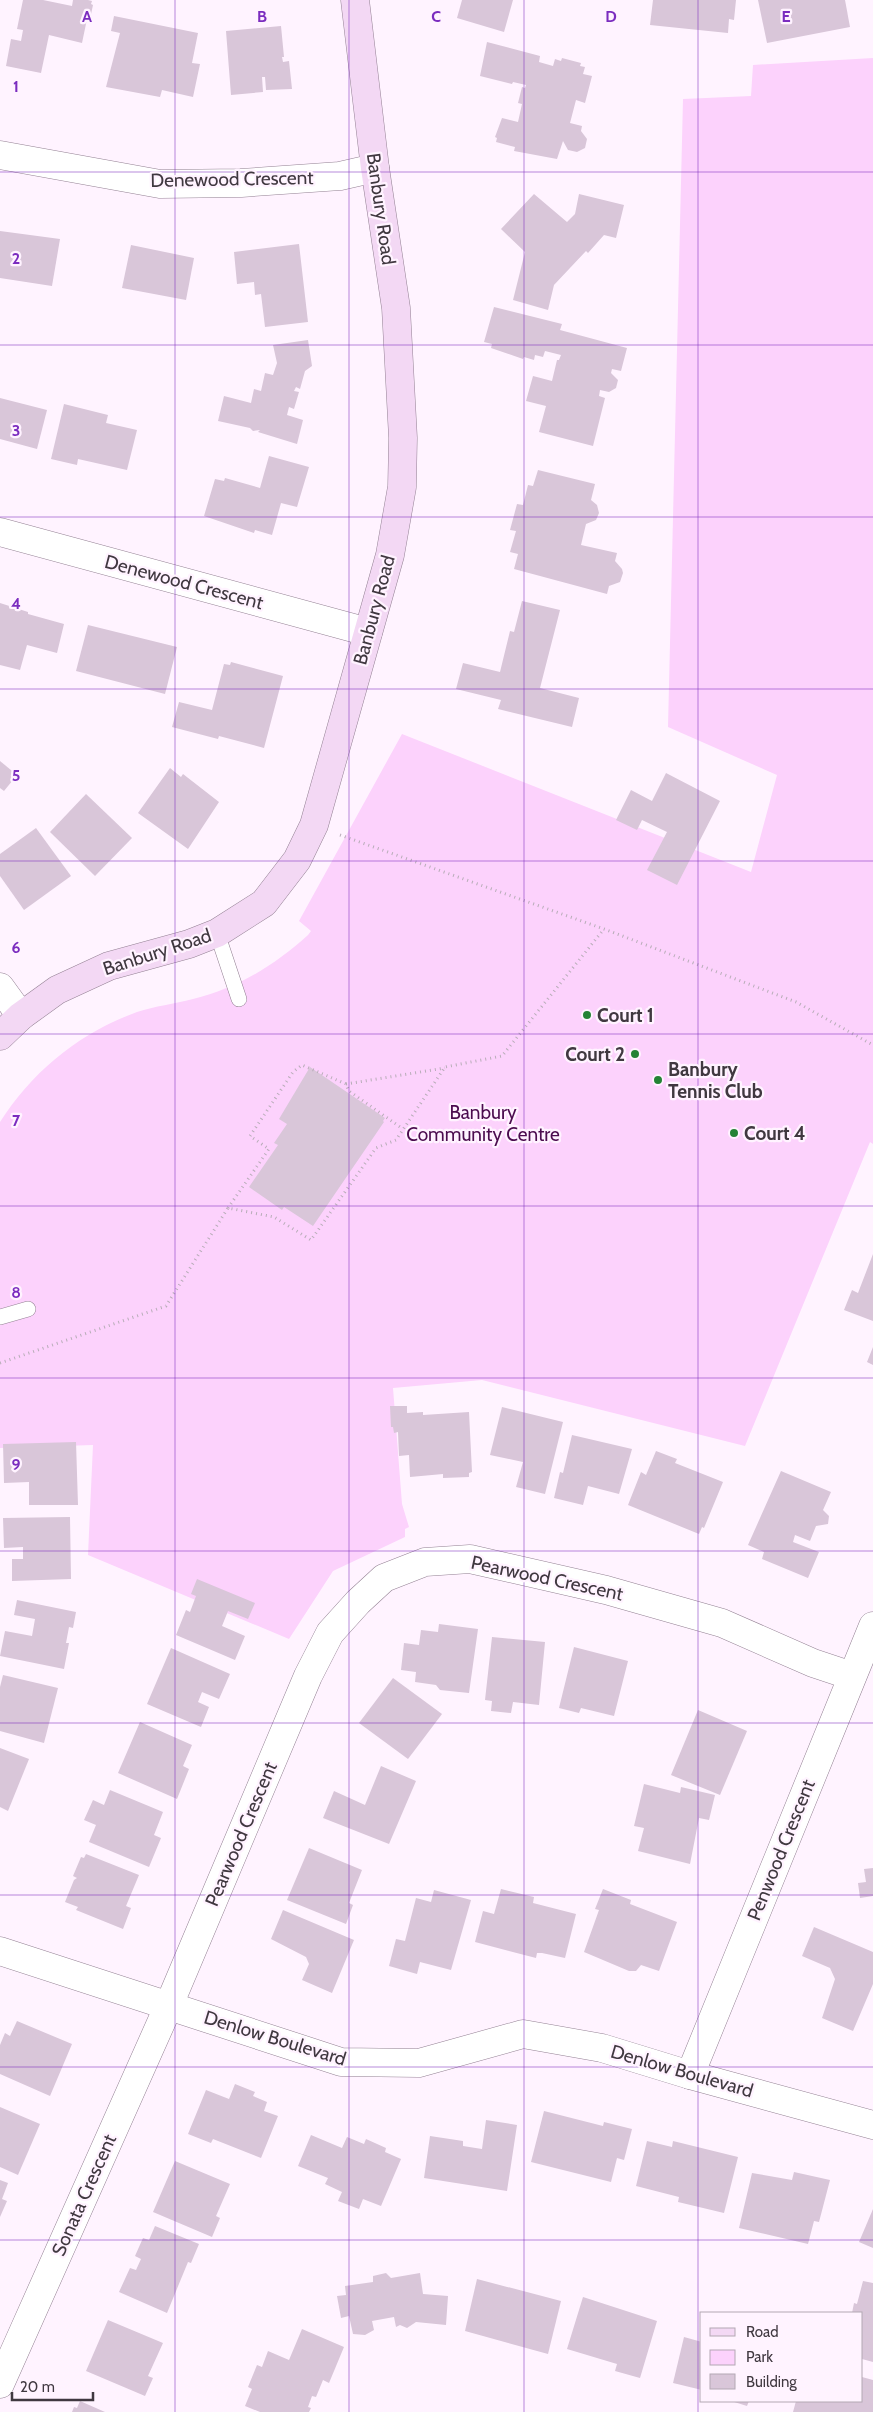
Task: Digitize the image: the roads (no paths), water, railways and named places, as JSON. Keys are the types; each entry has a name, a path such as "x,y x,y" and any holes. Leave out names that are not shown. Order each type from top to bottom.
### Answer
{"street":[{"name":"Banbury Road","path":"0,1036 21,1016 57,990 109,966 189,944 217,933 264,903 297,860 314,825 393,536 402,487 403,448 396,308 375,168 355,0"},
{"name":"Denewood Crescent","path":"0,154 160,184 241,183 340,176 375,168"},
{"name":"Denewood Crescent","path":"0,532 368,632"},
{"path":"0,987 21,1016"},
{"name":"Pearwood Crescent","path":"168,2005 308,1676 330,1633 358,1602 384,1578 426,1562 470,1559 606,1590 722,1623 813,1663 852,1676"},
{"name":"Penwood Crescent","path":"690,2075 873,1626"},
{"name":"Denlow Boulevard","path":"0,1951 340,2062 419,2063 523,2034 602,2048 690,2075 873,2125"},
{"name":"Sonata Crescent","path":"0,2384 168,2005"}],"lane":[{"path":"217,933 239,999"},
{"path":"0,1318 28,1309"}],"place":[{"name":"Court 1","path":"587,1015"},
{"name":"Court 2","path":"635,1054"},
{"name":"Banbury Tennis Club","path":"658,1080"},
{"name":"Court 4","path":"734,1133"}],"park label":[{"name":"Banbury Community Centre","path":"483,1123"}]}
